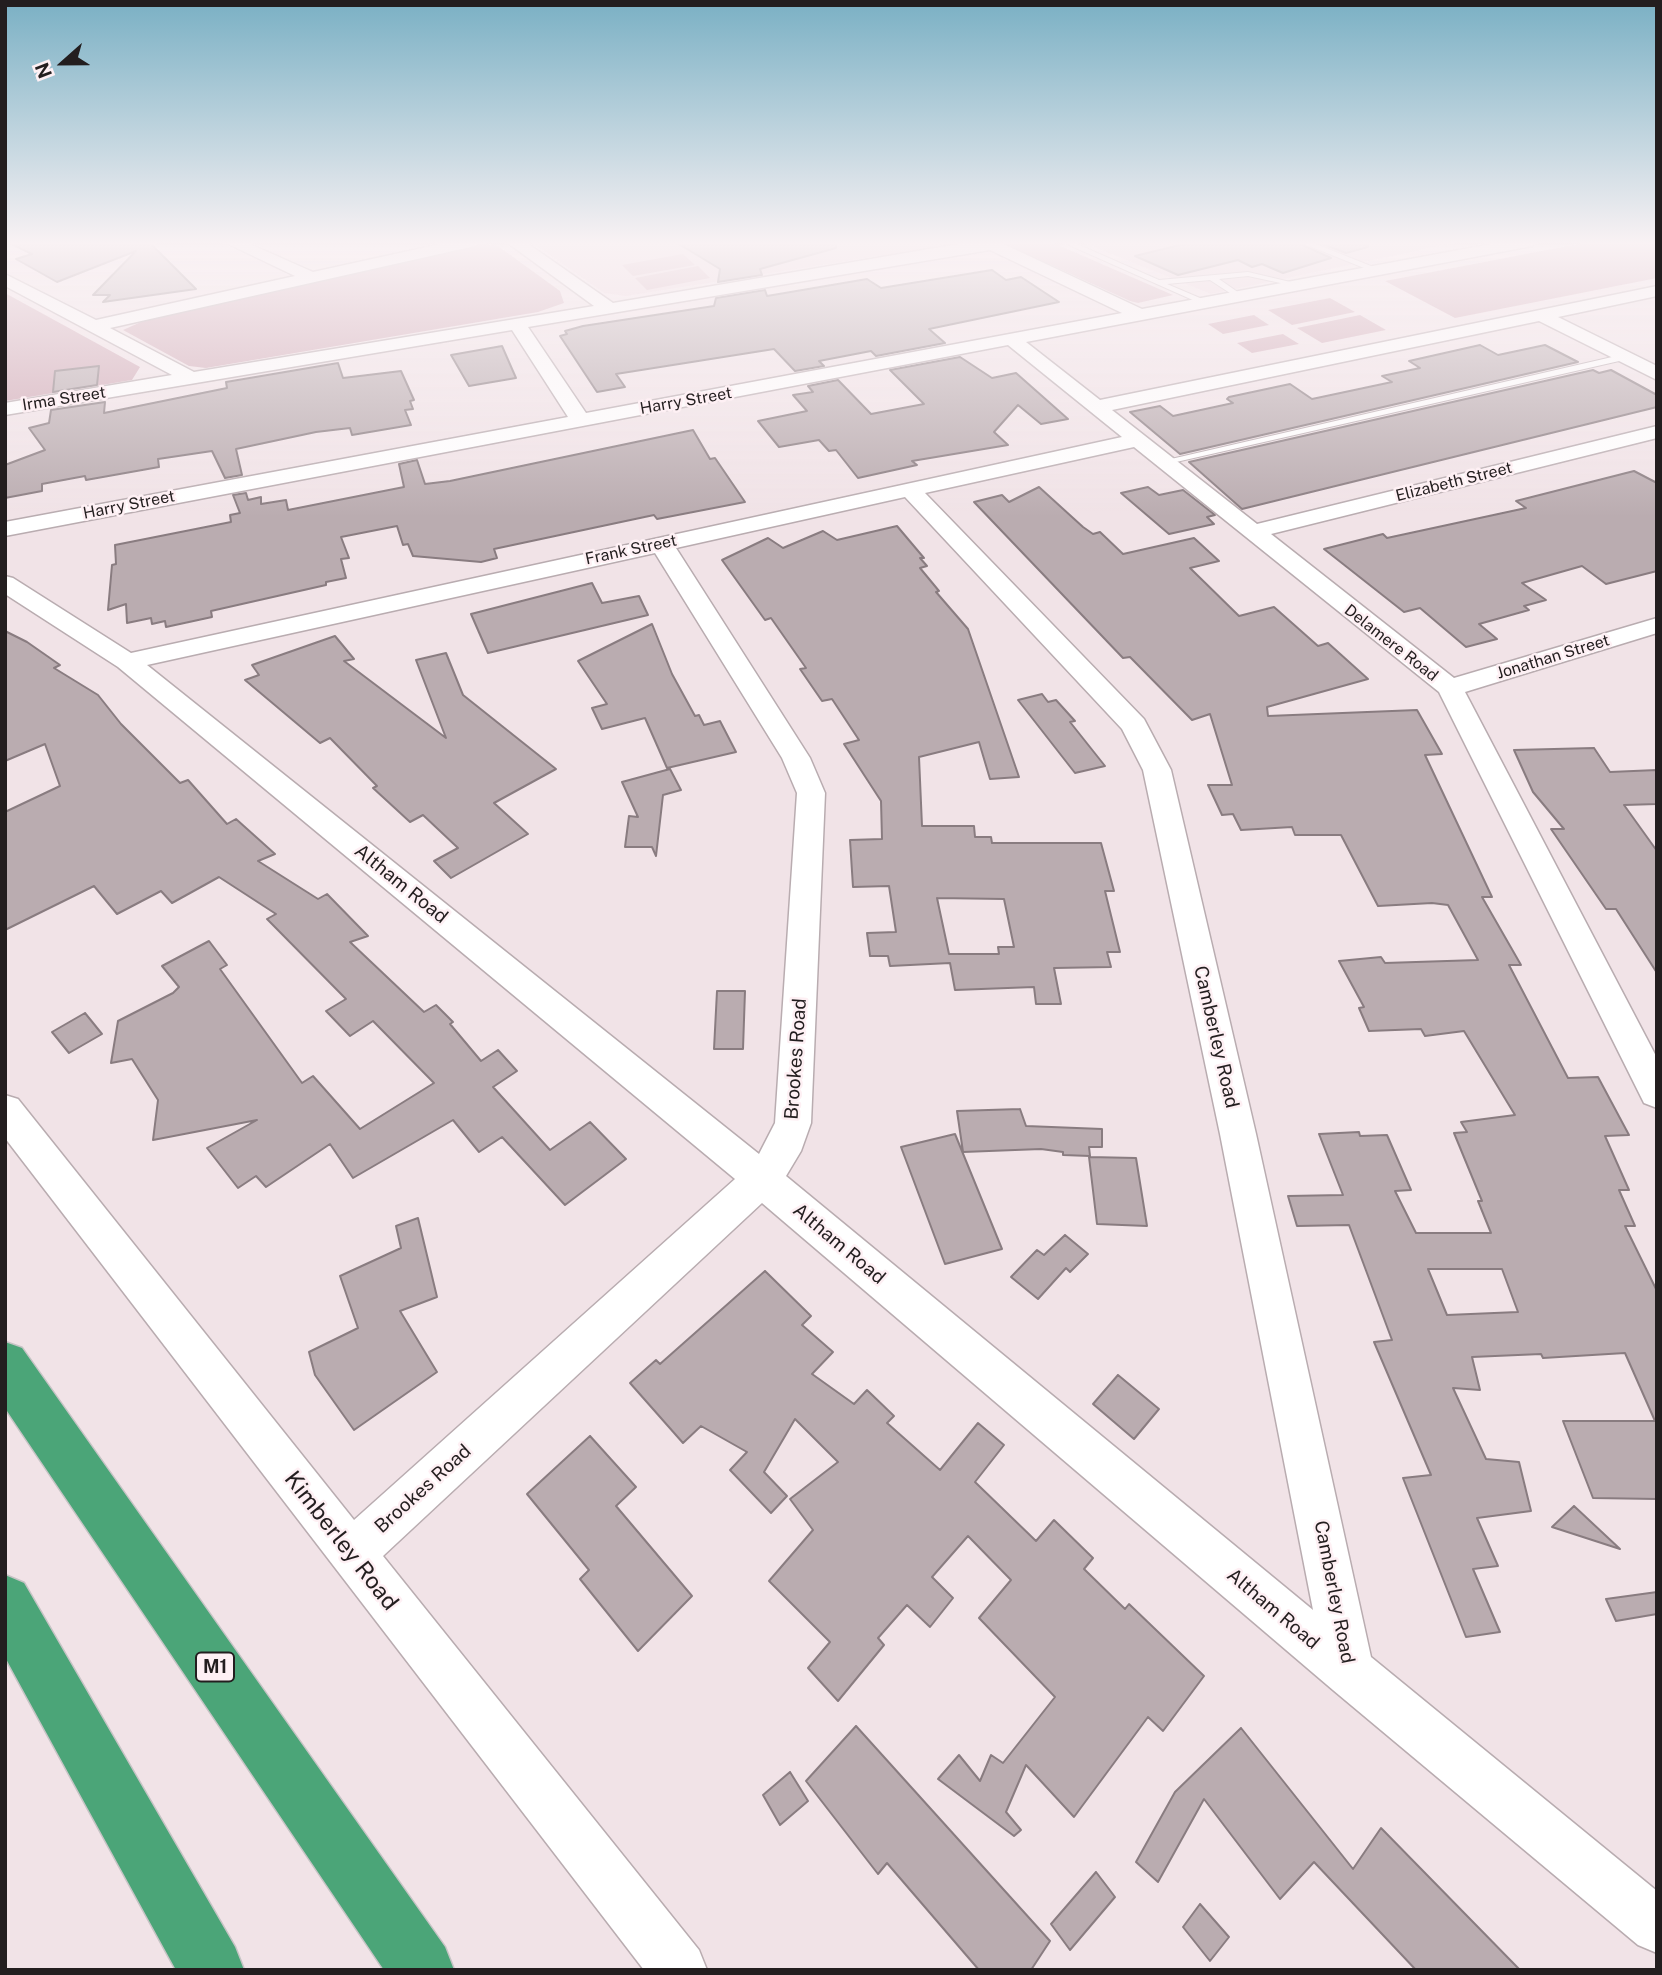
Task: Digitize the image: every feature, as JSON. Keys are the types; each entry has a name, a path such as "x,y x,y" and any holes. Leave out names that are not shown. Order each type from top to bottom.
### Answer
{"highway":[{"name":"M1","path":"5,1366 422,1970"},
{"path":"5,1602 212,1970"}],"street":[{"path":"107,333 191,378"},
{"name":"Irma Street","path":"5,409 462,333"},
{"path":"523,333 580,420"},
{"name":"Harry Street","path":"5,529 1043,333"},
{"path":"1096,407 1459,333"},
{"path":"1577,333 1657,374"},
{"name":"Delamere Road","path":"1012,339 1450,688 1657,1093"},
{"name":"Elizabeth Street","path":"1251,532 1657,432"},
{"name":"Frank Street","path":"127,662 1136,440"},
{"name":"Camberley Road","path":"910,490 1120,710 1147,745 1157,770 1238,1133 1350,1673"},
{"name":"Brookes Road","path":"351,1553 762,1179 782,1151 793,1123 811,793 796,758 661,543"},
{"name":"Altham Road","path":"5,583 127,662 762,1179 1350,1673 1657,1926"},
{"name":"Jonathan Street","path":"1450,688 1657,625"},
{"name":"Kimberley Road","path":"5,1110 680,1970"}],"lane":[{"path":"1163,462 1625,358"}],"shaded area":[{"path":"5,333 78,333 140,367 132,380 5,401"},
{"path":"129,333 413,333 206,368 189,366"},
{"path":"1306,333 1370,333 1322,343"},
{"path":"1283,334 1299,344 1252,353 1237,343"}],"building":[{"path":"934,333 945,343 876,356 871,351 819,361 824,366 795,371 774,349 616,374 625,387 597,392 560,336"},
{"path":"1480,345 1498,355 1545,345 1578,362 1180,454 1130,412 1160,406 1173,416 1233,403 1227,399 1229,397 1290,384 1312,399 1392,382 1382,376 1420,368 1409,361"},
{"path":"502,346 516,378 469,386 451,355"},
{"path":"960,357 992,378 1016,373 1068,419 1041,424 1018,405 994,432 1008,445 912,461 917,465 858,478 836,450 829,451 819,440 779,447 758,421 807,411 793,395 813,392 808,386 838,380 871,414 924,404 890,370"},
{"path":"338,363 343,378 401,371 414,400 410,401 413,409 405,410 411,425 352,435 350,428 316,432 236,449 242,475 225,478 212,451 158,459 159,467 86,480 85,476 42,484 42,491 5,498 5,465 45,450 29,428 49,423 51,410 105,402 104,413 227,388 226,382"},
{"path":"99,366 97,385 53,392 55,371"},
{"path":"1593,370 1599,373 1611,370 1657,395 1657,407 1242,509 1189,462"},
{"path":"693,430 710,459 715,458 745,502 657,519 654,515 494,549 497,558 481,562 413,556 408,544 403,545 397,526 341,537 349,558 341,559 346,578 326,582 326,585 211,611 212,617 166,627 165,621 152,624 151,618 127,623 126,604 108,610 112,565 116,564 115,545 231,522 230,515 240,513 233,495 246,493 248,500 261,497 261,504 286,500 288,510 404,487 399,464 417,460 425,484"},
{"path":"1634,471 1657,483 1657,571 1606,584 1582,566 1522,583 1546,600 1524,606 1529,610 1479,624 1497,639 1466,647 1420,608 1404,612 1324,549 1383,534 1387,538 1526,508 1516,501"},
{"path":"1039,487 1083,527 1093,534 1100,532 1123,554 1194,538 1219,561 1190,568 1239,616 1274,607 1318,646 1328,643 1368,679 1267,707 1268,716 1417,710 1442,754 1425,755 1492,897 1482,897 1521,965 1509,965 1568,1078 1598,1077 1629,1135 1605,1136 1629,1190 1619,1190 1635,1226 1625,1226 1657,1291 1657,1499 1593,1498 1563,1421 1655,1421 1625,1353 1543,1358 1541,1354 1472,1357 1480,1390 1453,1388 1486,1459 1519,1462 1531,1511 1477,1518 1498,1566 1473,1569 1500,1632 1466,1637 1403,1478 1431,1475 1374,1342 1392,1340 1349,1225 1297,1226 1288,1196 1343,1195 1319,1134 1359,1132 1360,1136 1387,1135 1411,1190 1395,1191 1416,1233 1491,1233 1478,1201 1482,1201 1454,1133 1467,1132 1461,1122 1515,1115 1464,1031 1425,1036 1421,1029 1369,1031 1359,1008 1364,1007 1339,961 1381,957 1385,963 1478,960 1448,905 1432,903 1378,906 1341,835 1295,835 1292,827 1241,830 1233,814 1222,815 1208,785 1232,785 1210,714 1192,720 1130,657 1123,658 974,502 1002,495 1009,502","holes":["1428,1269 1502,1269 1518,1312 1447,1315"]},
{"path":"1148,487 1159,495 1183,490 1215,515 1207,517 1214,524 1169,534 1121,493"},
{"path":"897,526 924,558 920,558 927,566 920,568 939,591 936,592 968,629 1019,777 990,779 979,742 919,757 922,826 974,826 975,837 991,837 992,843 1101,843 1114,891 1105,891 1120,952 1107,952 1111,967 1054,968 1061,1004 1036,1004 1034,987 955,990 950,963 890,966 888,956 870,956 867,933 896,932 889,886 853,887 850,840 882,839 881,801 844,744 859,740 832,699 822,701 800,669 806,668 771,618 765,620 722,560 768,538 783,548 823,531 837,540","holes":["937,898 1004,899 1014,947 998,947 999,954 949,954"]},
{"path":"592,583 602,603 639,596 648,615 488,653 471,614"},
{"path":"652,624 672,674 695,716 699,715 704,725 720,721 736,752 667,768 645,718 602,729 592,708 607,704 578,661"},
{"path":"5,631 27,642 60,665 54,668 98,695 121,724 180,783 188,780 227,824 236,819 275,854 258,861 318,899 327,894 368,936 350,942 424,1012 436,1005 453,1022 450,1024 481,1061 498,1050 517,1071 493,1087 550,1150 590,1122 626,1159 565,1205 502,1137 479,1152 453,1120 353,1178 330,1144 266,1187 256,1176 238,1188 207,1148 257,1120 153,1140 158,1100 132,1059 111,1063 118,1021 173,993 179,987 162,966 209,941 227,965 220,969 302,1083 313,1076 360,1129 434,1083 373,1021 350,1036 326,1011 346,999 267,919 276,914 219,877 172,903 161,891 117,914 94,886 5,930 5,812 60,786 45,744 5,761"},
{"path":"335,636 354,659 344,661 446,738 416,660 446,653 463,695 556,769 494,803 528,834 451,878 434,861 458,848 423,815 410,822 373,788 377,786 330,738 320,743 245,680 259,675 252,665"},
{"path":"1042,694 1048,702 1056,700 1075,721 1070,722 1105,766 1075,773 1018,700"},
{"path":"1594,748 1610,772 1657,770 1657,804 1624,805 1657,851 1657,973 1616,909 1606,909 1551,829 1564,829 1533,792 1514,750"},
{"path":"670,769 681,790 663,795 656,856 652,847 625,847 629,816 638,817 622,782"},
{"path":"717,991 745,991 743,1049 714,1049"},
{"path":"85,1013 102,1034 69,1053 52,1032"},
{"path":"1020,1109 1026,1126 1102,1129 1102,1147 1089,1147 1090,1156 1063,1155 1063,1152 1041,1149 963,1152 957,1111"},
{"path":"955,1134 1002,1249 945,1264 901,1147"},
{"path":"1089,1157 1136,1158 1147,1226 1097,1224"},
{"path":"418,1218 437,1297 400,1311 437,1372 354,1430 315,1375 309,1352 358,1328 340,1276 401,1248 396,1226"},
{"path":"1065,1235 1088,1254 1070,1272 1066,1268 1038,1299 1011,1277 1037,1250 1044,1255"},
{"path":"765,1271 811,1316 802,1325 833,1352 812,1374 854,1404 867,1390 894,1416 887,1423 940,1470 978,1423 1004,1445 975,1482 1036,1541 1054,1520 1093,1558 1084,1569 1125,1609 1129,1604 1204,1676 1163,1731 1148,1717 1074,1817 1026,1765 1006,1812 1021,1830 1014,1836 938,1779 959,1755 980,1781 991,1755 1003,1763 1055,1697 979,1618 1011,1580 968,1536 932,1577 953,1598 930,1627 907,1605 878,1638 884,1645 838,1701 808,1668 830,1642 769,1581 813,1530 790,1499 838,1462 795,1419 764,1472 787,1496 771,1513 730,1470 747,1452 701,1426 683,1443 630,1383 656,1360 660,1364"},
{"path":"1118,1375 1159,1409 1134,1439 1093,1404"},
{"path":"590,1436 636,1487 616,1506 692,1596 638,1651 580,1579 589,1570 527,1494"},
{"path":"1574,1506 1620,1549 1552,1527"},
{"path":"1657,1592 1657,1614 1616,1621 1606,1599"},
{"path":"856,1726 1050,1941 1031,1970 979,1970 887,1863 878,1874 806,1781"},
{"path":"1241,1728 1353,1869 1381,1828 1520,1970 1416,1970 1314,1862 1280,1899 1204,1799 1158,1882 1136,1862 1175,1792"},
{"path":"790,1772 808,1801 780,1825 763,1795"},
{"path":"1096,1872 1115,1897 1070,1950 1051,1924"},
{"path":"1200,1904 1229,1937 1210,1961 1183,1927"}]}
